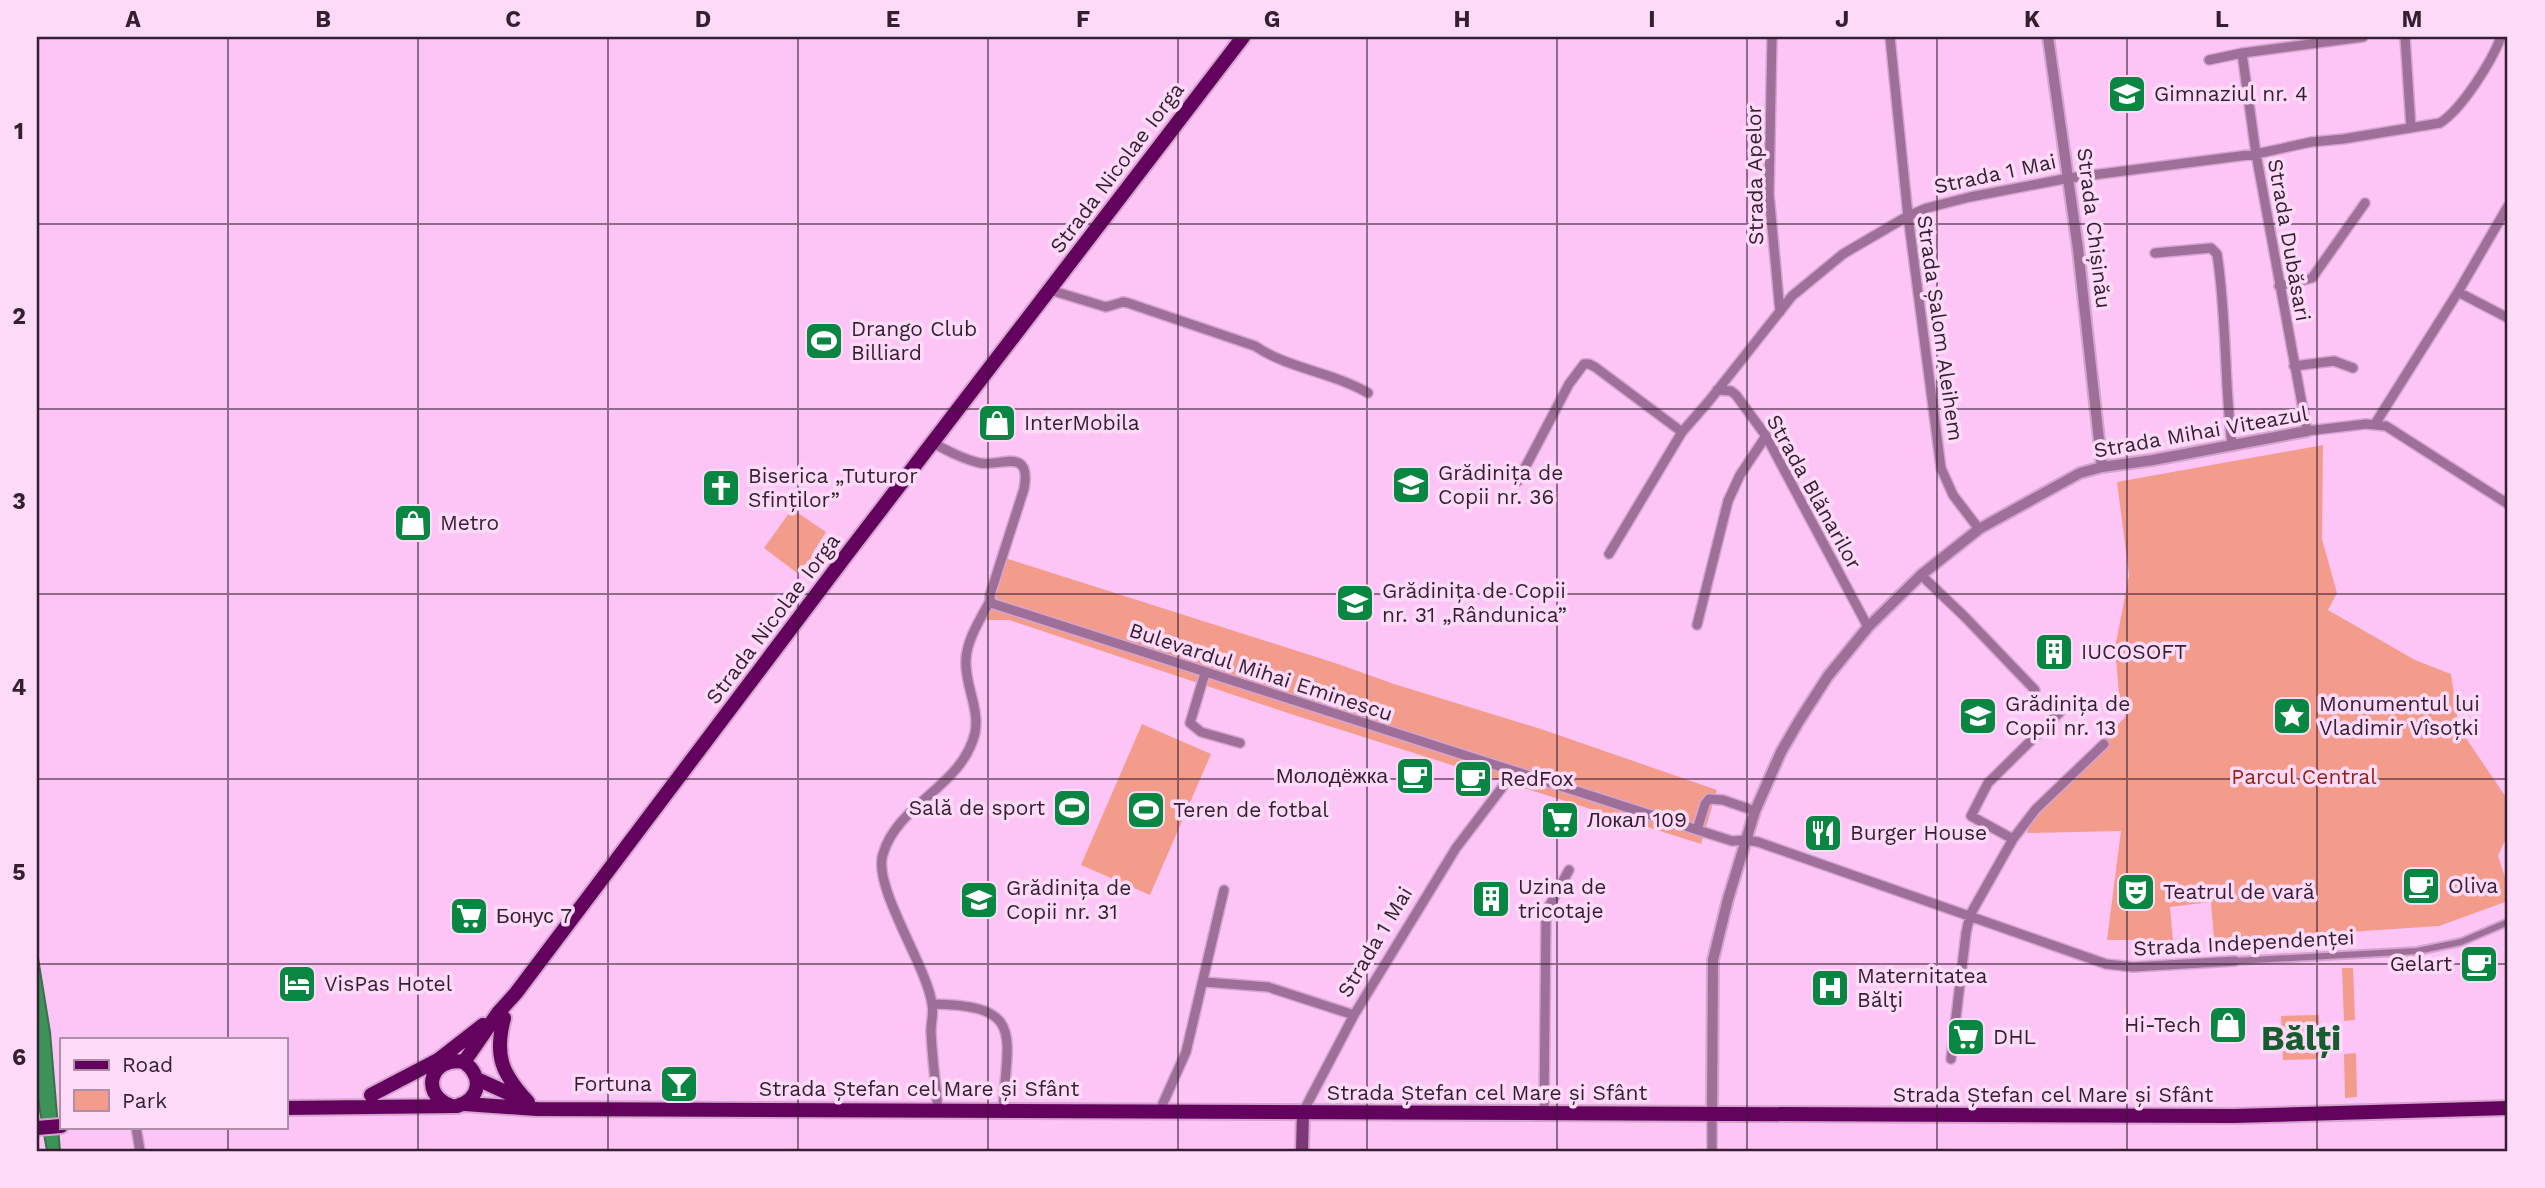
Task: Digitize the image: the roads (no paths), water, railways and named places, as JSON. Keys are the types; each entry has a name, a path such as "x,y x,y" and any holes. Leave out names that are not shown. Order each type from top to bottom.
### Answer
{"main road":[{"name":"Strada Nicolae Iorga","path":"471,1069 516,993 1243,37"},
{"path":"371,1095 438,1060 501,1015"},
{"path":"501,1015 499,1044 502,1064 513,1086 533,1106"},
{"path":"328,1107 371,1095 437,1069 449,1061 471,1069 533,1106"},
{"path":"437,1069 432,1083 433,1090 442,1102 449,1105"},
{"path":"287,1108 465,1104 477,1088 471,1069"},
{"name":"Strada Ștefan cel Mare și Sfânt","path":"465,1104 938,1111 1160,1110 1712,1116 2234,1116 2508,1108"},
{"name":"Strada 1 Mai","path":"1302,1151 1303,1112"},
{"path":"37,1128 60,1126"}],"street":[{"name":"Strada Apelor","path":"1772,37 1769,194 1780,312"},
{"name":"Strada Șalom Aleihem","path":"1890,37 1908,216 1941,468 1953,495 1979,529"},
{"name":"Strada Chișinău","path":"2048,37 2069,178 2102,467"},
{"path":"2209,60 2363,37"},
{"path":"2405,37 2411,128"},
{"name":"Strada 1 Mai","path":"1609,554 1682,432 1792,296 1843,254 1908,216 1970,197 2069,178 2256,154 2311,142 2440,123 2485,70 2501,37"},
{"name":"Strada Dubăsari","path":"2242,53 2256,154 2307,431"},
{"path":"2279,286 2312,278 2365,203"},
{"path":"2375,424 2458,292 2508,206"},
{"path":"2155,253 2211,248 2217,254 2232,445"},
{"path":"1050,290 1106,307 1128,303 1255,346 1272,358 1342,380 1368,393"},
{"path":"2458,292 2508,318"},
{"path":"2294,366 2334,361 2353,368"},
{"path":"1518,481 1569,384 1584,364 1595,367 1682,432"},
{"name":"Strada Blănarilor","path":"1717,390 1731,391 1736,395 1766,436 1868,627"},
{"name":"Strada Mihai Viteazul","path":"1712,1116 1713,960 1728,899 1755,811 1781,752 1828,676 1868,627 1921,575 1979,529 2060,482 2102,467 2307,431 2375,424 2398,432 2508,504"},
{"path":"1697,625 1728,501 1740,475 1766,436"},
{"path":"933,443 987,464 1008,460 1016,462 1022,468 1025,479 990,601 967,647 965,662 975,732 966,755 951,776 890,834 881,857 884,880 932,1004 931,1029 938,1111"},
{"path":"1921,575 2035,690"},
{"name":"Bulevardul Mihai Eminescu","path":"990,601 1205,673 1697,830 1732,841 1746,840"},
{"path":"1205,673 1190,723 1201,732 1240,744"},
{"path":"2013,839 1971,816 1988,783 2062,710"},
{"path":"1951,1059 1970,915 2013,839 2036,809 2104,744"},
{"name":"Strada 1 Mai","path":"1303,1112 1354,1015 1456,848 1504,785 1521,774"},
{"path":"1697,830 1709,799 1723,800 1755,811"},
{"name":"Strada Independenței","path":"1746,840 2117,967 2438,948 2461,942 2508,922"},
{"path":"1544,1114 1546,912 1569,870"},
{"path":"1160,1110 1186,1052 1224,890"},
{"path":"1204,982 1268,987 1354,1015"},
{"path":"932,1004 964,1005 986,1012 1001,1021 1007,1053 1003,1110"},
{"path":"1712,1116 1712,1151"},
{"path":"136,1128 140,1151"}],"place":[{"name":"Gimnaziul nr. 4","path":"2127,94"},
{"name":"Drango Club Billiard","path":"824,341"},
{"name":"InterMobila","path":"997,423"},
{"name":"Grădinița de Copii nr. 36","path":"1411,485"},
{"name":"Biserica „Tuturor Sfinților”","path":"721,488"},
{"name":"Metro","path":"413,523"},
{"name":"Grădinița de Copii nr. 31 „Rândunica”","path":"1355,603"},
{"name":"IUCOSOFT","path":"2054,652"},
{"name":"Grădinița de Copii nr. 13","path":"1978,716"},
{"name":"Monumentul lui Vladimir Vîsoțki","path":"2292,716"},
{"name":"Молодёжка","path":"1415,776"},
{"name":"RedFox","path":"1473,779"},
{"name":"Sală de sport","path":"1072,808"},
{"name":"Teren de fotbal","path":"1146,810"},
{"name":"Локал 109","path":"1560,820"},
{"name":"Burger House","path":"1823,833"},
{"name":"Oliva","path":"2421,886"},
{"name":"Teatrul de vară","path":"2136,892"},
{"name":"Uzina de tricotaje","path":"1491,899"},
{"name":"Grădinița de Copii nr. 31","path":"979,900"},
{"name":"Бонус 7","path":"469,916"},
{"name":"Gelart","path":"2479,964"},
{"name":"VisPas Hotel","path":"297,984"},
{"name":"Maternitatea Bălţi","path":"1830,988"},
{"name":"Hi-Tech","path":"2228,1025"},
{"name":"DHL","path":"1966,1037"},
{"name":"Fortuna","path":"679,1084"}],"district":[{"name":"Bălți","path":"2301,1038"}],"park label":[{"name":"Parcul Central","path":"2304,777"}]}
